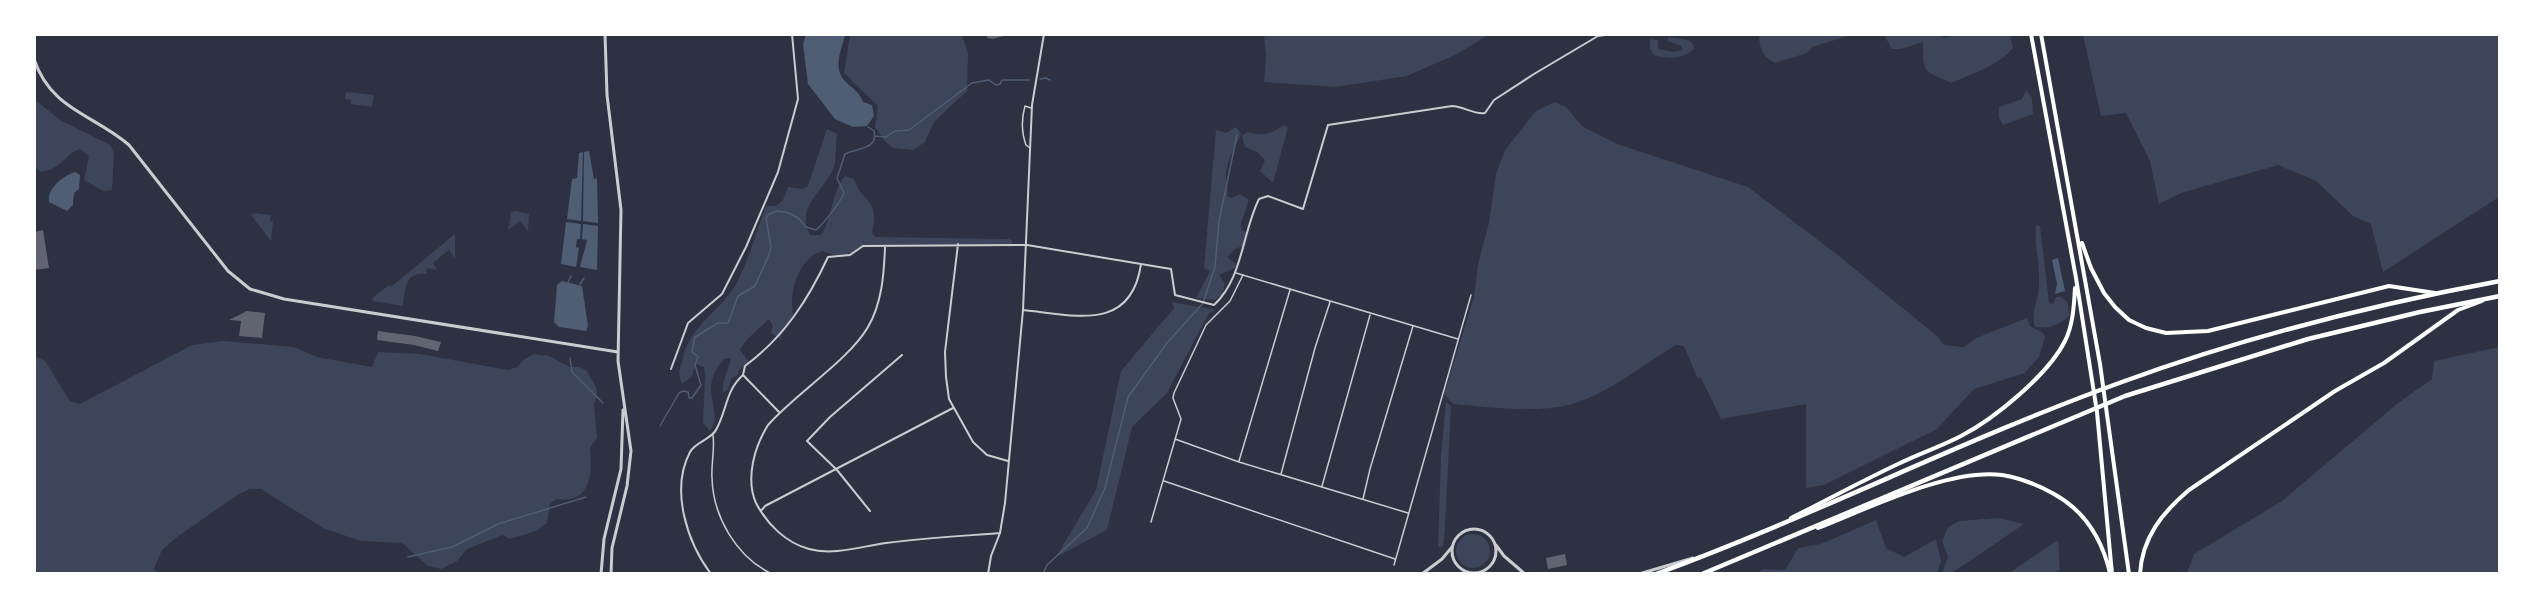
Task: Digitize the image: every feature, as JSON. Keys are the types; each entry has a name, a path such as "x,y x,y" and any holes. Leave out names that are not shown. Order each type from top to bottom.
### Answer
{"highway":[{"path":"1656,573 1769,529 2078,399 2217,349 2300,325 2499,281"},
{"path":"1702,573 2125,396 2308,339 2499,296"}],"main road":[{"path":"2031,34 2076,278 2097,412 2111,573"},
{"path":"2041,34 2100,364 2130,573"},
{"path":"2078,231 2091,268 2104,293 2115,307 2129,320 2146,328 2166,333 2208,331 2389,286 2437,293"},
{"path":"1769,529 1898,464 1961,436 1995,413 2044,371 2065,341 2074,310 2076,278"},
{"path":"2140,573 2146,543 2154,527 2169,507 2189,490 2335,391 2384,363 2458,310 2488,299"},
{"path":"1772,545 1948,480 2000,475 2021,479 2044,488 2079,511 2100,542 2111,573"}],"street":[{"path":"605,34 607,95 621,210 618,352 624,405 631,437 630,466 612,548 611,573"},
{"path":"671,369 688,323 722,294 746,247 778,172 798,99 792,34"},
{"path":"988,573 991,556 1000,533 1009,462 1023,310 1032,106 1034,83 1044,34"},
{"path":"711,573 693,546 688,530 682,491 689,453 693,447 717,430 731,388 743,375 745,366 776,339 796,315 828,257 850,255 863,246 1027,245 1171,269 1175,295 1178,298 1214,305 1223,296 1235,273 1259,200 1268,196 1303,209 1328,125 1452,106 1461,106 1480,114 1485,113 1494,100 1534,74 1598,36 1612,34"},
{"path":"34,59 42,79 57,98 129,145 228,271 250,289 284,299 618,352"},
{"path":"958,244 945,352 946,377 953,408 973,442 980,449 987,455 1009,462"},
{"path":"885,246 880,296 868,327 842,356 779,412 761,437 751,475 754,497 760,511 774,528 791,542 811,550 832,551 887,543 1000,533"},
{"path":"1023,310 1093,316 1111,313 1124,303 1136,285 1141,264"},
{"path":"870,511 837,470 807,441 830,417 902,355"},
{"path":"743,375 779,412"},
{"path":"602,573 604,539 621,469 624,405"},
{"path":"760,511 765,506 953,408"},
{"path":"1422,573 1442,559 1461,534 1473,530 1485,532 1504,556 1525,573"},
{"path":"1454,543 1452,550 1455,563 1465,571 1476,573 1487,568 1494,559 1493,542"},
{"path":"1639,573 1712,552"}],"lane":[{"path":"1030,148 1026,145 1022,134 1022,117 1025,106 1032,106"},
{"path":"1235,273 1459,340"},
{"path":"1151,522 1181,419 1173,398 1174,393 1206,325 1230,301 1243,275"},
{"path":"1239,462 1290,289"},
{"path":"1394,565 1472,295"},
{"path":"1281,474 1330,301"},
{"path":"1322,487 1371,314"},
{"path":"1363,500 1373,458 1413,326"},
{"path":"712,435 714,455 711,476 721,520 733,540 749,557 772,573"},
{"path":"1175,439 1239,462 1408,513"},
{"path":"1163,480 1396,559"}],"shaded area":[{"path":"1264,34 1488,35 1457,54 1407,76 1335,87 1264,82 1266,56"},
{"path":"1764,34 1851,35 1812,47 1807,53 1775,63 1765,56 1761,49 1759,37"},
{"path":"1955,34 2010,35 2013,48 1993,65 1951,83 1930,73 1924,66 1923,42 1901,49 1892,49 1884,35 1937,35 1945,38"},
{"path":"806,35 845,35 839,61 840,73 859,94 863,102 872,105 874,116 867,126 853,127 835,119 808,84 803,44"},
{"path":"850,35 962,35 968,53 967,91 934,122 925,142 913,150 893,148 885,141 875,127 878,106 844,73"},
{"path":"2083,35 2499,35 2499,197 2383,272 2371,224 2353,216 2316,181 2278,165 2181,193 2159,204 2150,161 2126,113 2101,116"},
{"path":"1669,37 1688,40 1693,44 1694,49 1675,58 1654,55 1650,49 1650,39 1658,40 1658,49 1674,52 1683,50 1681,46 1667,41"},
{"path":"2026,90 2032,98 2033,114 2003,125 1999,118 1999,107 2022,99"},
{"path":"346,92 374,95 372,107 351,104 351,100 345,99"},
{"path":"34,99 60,120 110,145 114,153 112,190 103,191 84,180 89,156 80,149 49,170 41,172 35,168"},
{"path":"1555,102 1566,107 1583,127 1617,144 1748,187 1834,252 1937,336 1944,345 1964,347 1976,338 2027,318 2030,326 2043,333 2045,337 2039,357 2025,373 1974,389 1937,429 1824,485 1806,488 1806,404 1721,419 1701,378 1697,377 1684,346 1676,345 1612,386 1572,404 1529,409 1453,404 1444,394 1474,297 1478,264 1489,223 1496,174 1505,150 1536,111"},
{"path":"1283,125 1288,127 1273,183 1260,171 1265,160 1257,152 1245,147 1242,136 1247,132 1270,133"},
{"path":"1236,127 1241,134 1228,165 1227,196 1232,198 1240,194 1249,200 1241,224 1242,230 1247,233 1243,246 1235,249 1227,257 1236,264 1235,268 1219,275 1225,284 1222,295 1214,300 1196,298 1210,271 1204,268 1216,130 1226,133"},
{"path":"827,129 837,134 835,163 808,207 806,225 810,235 821,235 837,189 845,176 854,179 870,203 874,213 872,233 876,237 1009,239 1013,242 1010,246 863,246 859,250 844,255 834,255 823,251 814,255 801,268 797,277 792,296 793,315 780,339 771,333 773,326 769,319 743,345 740,350 749,362 740,369 737,376 732,378 728,390 723,393 724,380 731,358 724,359 716,371 711,390 715,415 710,431 703,423 704,367 696,364 692,377 682,384 680,380 680,371 687,346 699,327 736,284 749,256 766,206 776,206 783,200 788,187 802,189 808,186"},
{"path":"589,151 594,179 597,178 598,223 583,221 584,152"},
{"path":"583,152 581,221 567,219 572,179 577,178 579,153"},
{"path":"75,172 80,175 79,189 74,193 73,205 67,211 49,202 49,197 57,183"},
{"path":"511,212 529,214 528,231 520,221 508,230"},
{"path":"254,213 271,215 270,221 273,221 271,241 251,215"},
{"path":"566,222 581,224 580,239 577,239 576,247 579,248 576,267 561,264"},
{"path":"583,224 598,226 597,270 580,267 587,240 582,239"},
{"path":"2036,225 2040,226 2049,302 2053,304 2056,297 2061,297 2067,301 2070,315 2050,327 2035,327 2034,321 2039,284"},
{"path":"455,234 455,259 449,250 433,263 437,270 427,268 426,274 414,275 410,278 407,282 403,306 373,301 372,298 389,285 391,287"},
{"path":"2058,258 2065,291 2055,294 2057,284 2052,260"},
{"path":"562,281 582,286 588,326 586,331 559,327 554,322 557,285"},
{"path":"1172,302 1216,310 1209,313 1167,393 1132,427 1107,530 1056,557 1096,490 1121,371 1174,308"},
{"path":"223,341 294,347 317,357 372,367 378,352 420,354 508,370 517,367 523,360 534,354 549,356 570,367 579,367 587,371 596,387 597,395 594,405 597,438 590,448 591,468 587,486 576,497 556,499 550,504 547,523 536,531 510,539 503,535 467,549 457,561 441,569 428,566 402,543 361,541 323,528 261,489 250,489 239,494 162,550 154,568 158,573 35,573 35,356 45,361 70,401 80,404 192,345"},
{"path":"2499,347 2499,573 2187,573 2194,554 2282,501 2398,403 2432,379 2434,361"},
{"path":"1446,402 1451,406 1445,528 1443,546 1438,547 1441,456"},
{"path":"1998,518 2024,524 1952,573 1942,573 1948,557 1942,541 1948,527 1959,521"},
{"path":"1876,520 1886,548 1904,557 1936,539 1941,561 1937,573 1757,573 1763,569 1785,570 1798,548 1821,544"},
{"path":"1473,534 1485,539 1490,551 1485,563 1473,568 1461,563 1456,551 1461,539"},
{"path":"2058,540 2060,570 2054,573 2009,573"}],"building":[{"path":"987,34 1007,35 993,39 987,38"},
{"path":"43,230 49,268 34,270 34,232"},
{"path":"247,311 265,313 262,338 239,336 241,321 229,320"},
{"path":"378,331 441,342 438,351 377,340"},
{"path":"1565,554 1567,565 1548,569 1546,558"}],"waterway":[{"path":"1040,79 1050,80"},
{"path":"875,136 886,137 895,131 909,130 972,83 989,80 996,85 1002,80 1030,80"},
{"path":"660,426 679,393 688,392 689,398 692,398 701,385 695,365 698,356 692,352 695,337 718,323 728,323 738,296 755,286 771,248 766,218 769,214 778,211 789,213 798,218 806,227 816,230 832,213 844,193 837,178 845,154 866,147 873,142 874,131 868,127"},
{"path":"1043,574 1047,565 1087,528 1105,488 1128,397 1167,343 1203,303 1215,267 1219,221 1237,135"},
{"path":"568,282 571,276"},
{"path":"580,284 584,278"},
{"path":"570,358 572,372 603,403"},
{"path":"408,557 452,547 498,524 586,497"}]}
